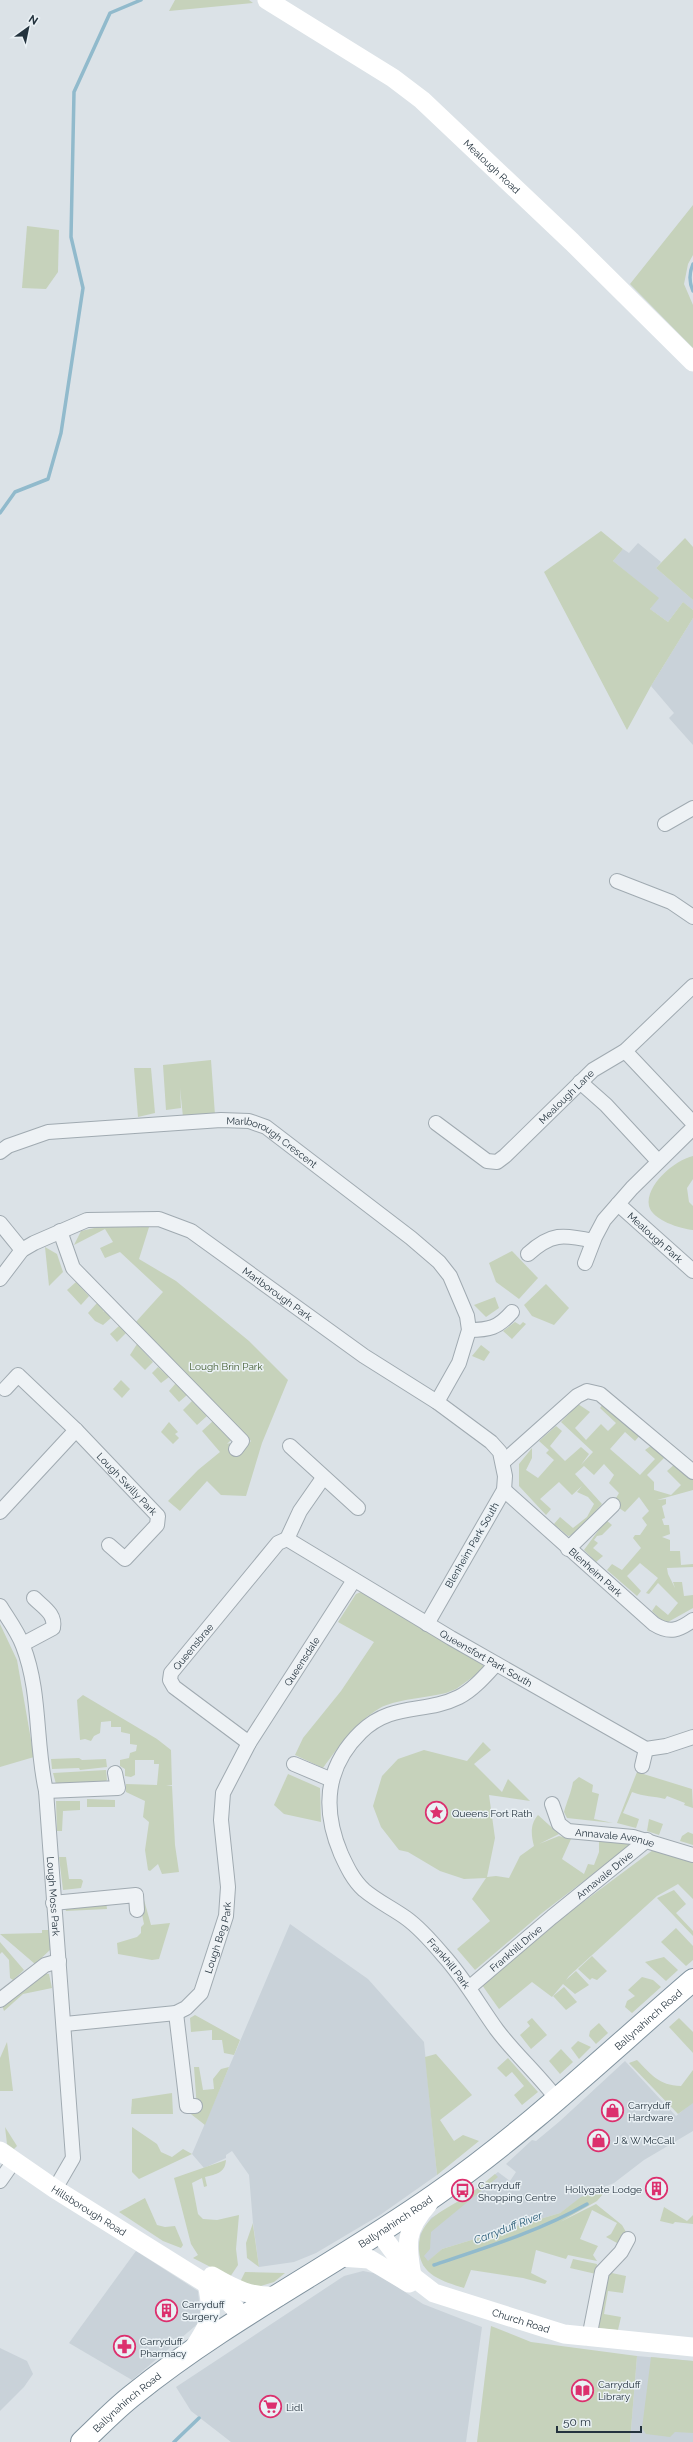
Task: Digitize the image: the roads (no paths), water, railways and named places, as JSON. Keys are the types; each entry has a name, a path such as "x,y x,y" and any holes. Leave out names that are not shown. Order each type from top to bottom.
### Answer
{"highway":[{"name":"Ballynahinch Road","path":"82,2442 132,2396 190,2352 435,2195 531,2121 693,1980"}],"main road":[{"name":"Mealough Road","path":"267,0 393,78 422,100 572,242 693,362"},
{"name":"Hillsborough Road","path":"7,2156 55,2189 207,2284 229,2302 243,2317"},
{"path":"412,2276 408,2252 409,2232 414,2219 435,2195"},
{"name":"Church Road","path":"378,2232 412,2276 434,2293 541,2328 589,2338 693,2347"},
{"path":"340,2257 369,2259 416,2288 434,2293"},
{"name":"Hillsborough Road","path":"180,2267 208,2274 239,2291 263,2297 279,2296"},
{"path":"190,2352 207,2329 211,2319 207,2284"}],"street":[{"path":"665,824 693,808"},
{"path":"617,882 671,902 693,917"},
{"name":"Mealough Lane","path":"436,1124 488,1161 497,1162 505,1156 593,1070 625,1051 693,986"},
{"path":"625,1051 693,1123"},
{"path":"580,1082 606,1105 658,1161"},
{"name":"Marlborough Crescent","path":"0,1152 8,1146 48,1132 221,1120 249,1121 266,1127 439,1262 450,1276 467,1316 469,1330 460,1363 437,1402"},
{"path":"585,1263 593,1241 604,1220 658,1161 693,1128"},
{"name":"Mealough Park","path":"618,1204 693,1271"},
{"name":"Marlborough Park","path":"22,1250 60,1231 88,1220 159,1219 191,1231 364,1356 437,1402 491,1442 500,1452 503,1462"},
{"path":"0,1223 22,1250 0,1279"},
{"path":"60,1231 73,1268 242,1441 236,1449"},
{"path":"528,1254 542,1241 554,1236 576,1237 593,1241"},
{"path":"469,1330 488,1330 503,1321 512,1312"},
{"name":"Lough Swilly Park","path":"5,1389 18,1375 76,1430 158,1516 157,1525 125,1559 109,1545"},
{"path":"504,1490 503,1462 577,1396 587,1391 600,1394 693,1472"},
{"path":"0,1512 76,1430"},
{"path":"290,1446 323,1478 358,1508"},
{"path":"287,1539 300,1511 323,1478"},
{"name":"Blenheim Park","path":"504,1490 644,1617 665,1630 678,1630 693,1620"},
{"name":"Blenheim Park South","path":"427,1624 504,1490"},
{"path":"568,1549 613,1505"},
{"name":"Queensfort Park South","path":"287,1539 294,1541 354,1580 427,1624 646,1749"},
{"name":"Queensbrae","path":"249,1743 174,1687 170,1680 171,1673 278,1542 287,1539"},
{"name":"Queensdale","path":"249,1743 354,1580"},
{"path":"22,1644 53,1628 54,1621 51,1615 34,1598"},
{"name":"Lough Moss Park","path":"0,1606 22,1644 34,1683 42,1774 46,1791 53,1903 65,2024 73,2158 55,2189"},
{"name":"Frankhill Park","path":"496,1664 476,1685 459,1697 442,1703 398,1711 378,1718 348,1747 337,1765 332,1780 328,1810 335,1838 347,1868 355,1880 364,1890 421,1931 470,1986 498,2031 556,2098"},
{"path":"642,1766 646,1749 666,1746 693,1737"},
{"name":"Lough Beg Park","path":"65,2024 176,2013 186,2008 201,1993 226,1916 228,1887 221,1806 229,1780 249,1743"},
{"path":"294,1764 332,1780"},
{"path":"46,1791 118,1788 115,1773"},
{"name":"Annavale Avenue","path":"552,1804 558,1824 568,1831 632,1836 693,1855"},
{"name":"Annavale Drive","path":"560,1910 647,1840"},
{"path":"53,1903 136,1894 137,1910"},
{"name":"Frankhill Drive","path":"470,1986 560,1910"},
{"path":"0,2000 45,1965 59,1961"},
{"path":"176,2013 186,2107"},
{"path":"0,2181 7,2156"},
{"path":"589,2338 602,2272 621,2252 628,2239"}],"waterway":[{"path":"0,513 15,492 48,479 61,433 83,288 71,237 74,92 110,13 141,0"},
{"name":"Carryduff River","path":"693,264 690,278 693,291"},
{"name":"Carryduff River","path":"434,2265 531,2231 587,2204"},
{"name":"Carryduff River","path":"174,2442 199,2418"}],"place":[{"name":"Queens Fort Rath","path":"437,1813"},
{"name":"Carryduff Hardware","path":"613,2111"},
{"name":"J & W McCall","path":"598,2140"},
{"name":"Hollygate Lodge","path":"657,2189"},
{"name":"Carryduff Shopping Centre","path":"462,2191"},
{"name":"Carryduff Surgery","path":"166,2310"},
{"name":"Carryduff Pharmacy","path":"124,2347"},
{"name":"Carryduff Library","path":"582,2390"},
{"name":"Lidl","path":"271,2407"}],"park label":[{"name":"Lough Brin Park","path":"226,1366"}]}
